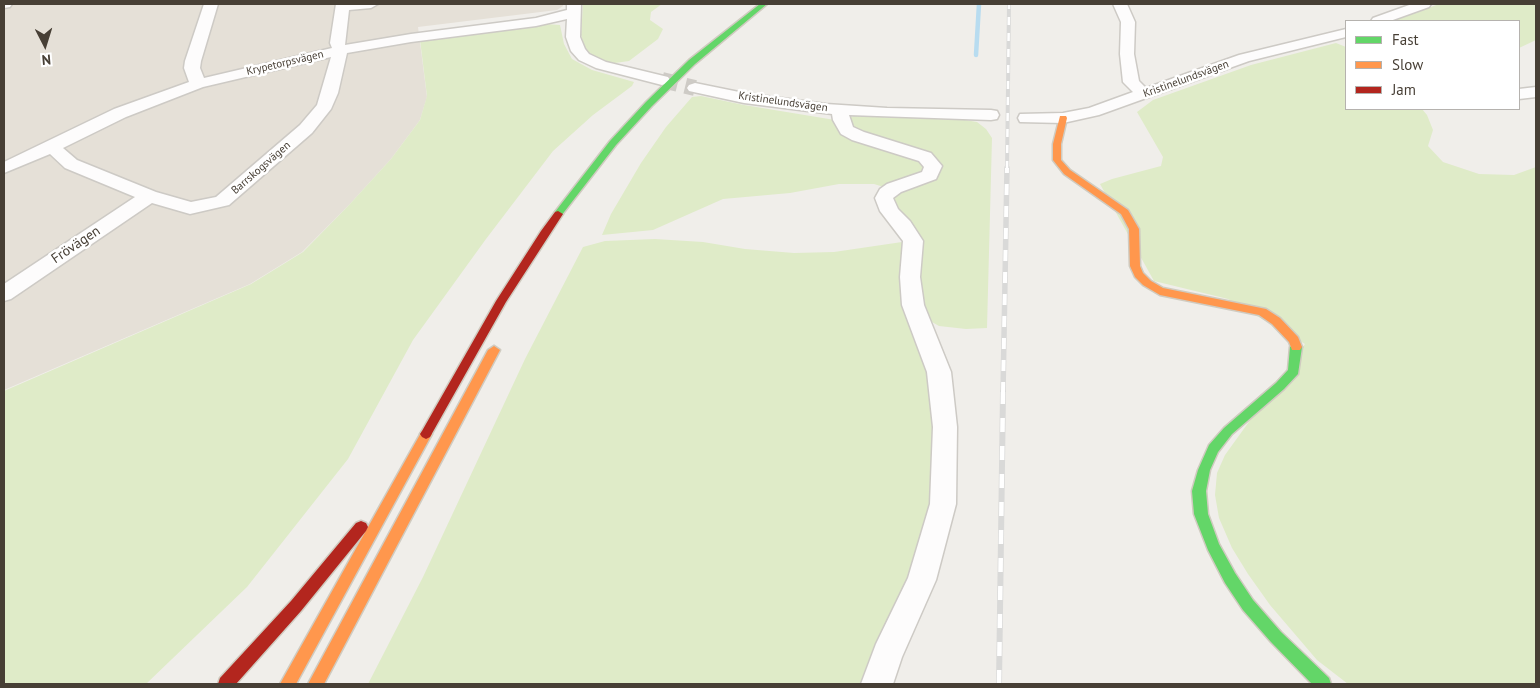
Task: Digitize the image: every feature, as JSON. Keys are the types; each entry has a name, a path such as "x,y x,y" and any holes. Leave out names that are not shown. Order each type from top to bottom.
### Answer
{"main road":[{"path":"288,684 501,301 544,233 613,144 649,104 692,62 764,4"},
{"path":"639,132 703,65 778,4"},
{"path":"1063,118 1057,144 1058,160 1067,172 1113,202 1124,212 1134,229 1135,266 1139,275 1147,283 1160,291 1262,312 1276,321 1294,340 1296,351 1294,371 1228,431 1213,449 1204,470 1199,491 1201,514 1213,546 1230,578 1248,605 1276,637 1323,684"},
{"path":"316,684 497,344"},
{"path":"226,684 296,606 405,474"}],"street":[{"path":"198,84 192,68 193,61 211,4"},
{"path":"343,6 371,4"},
{"path":"1120,4 1128,22 1127,54 1131,82 1144,94"},
{"path":"1381,20 1424,4"},
{"name":"Barrskogsvägen","path":"52,147 71,164 149,196 190,208 222,201 306,129 318,116 330,93 340,50 337,43 343,6"},
{"path":"573,8 573,37 578,51 584,57 601,65 662,80"},
{"name":"Krypetorpsvägen","path":"4,168 52,147 120,113 198,84 340,50 403,39 536,22 573,8"},
{"name":"Kristinelundsvägen","path":"1026,118 1063,118 1093,112 1244,58 1345,33"},
{"name":"Kristinelundsvägen","path":"695,88 744,98 840,110 991,115"},
{"path":"1520,94 1536,92"},
{"path":"840,110 840,120 847,130 858,136 924,157 933,166 930,175 894,188 884,198 890,211 903,225 913,241 910,277 913,305 939,372 945,427 942,504 922,580 887,655 877,684"},
{"name":"Frövägen","path":"4,294 149,196"}],"shaded area":[{"path":"4,4 563,4 563,6 557,10 418,27 427,97 420,120 391,159 302,252 250,284 4,390"}],"green space":[{"path":"583,4 662,4 651,12 650,20 663,29 658,39 629,61 604,62 596,59 585,48 581,35"},
{"path":"1439,4 1536,4 1536,40 1520,48 1520,20 1396,20"},
{"path":"546,24 560,25 564,44 572,59 592,70 634,82 632,86 593,115 553,151 413,340 348,459 247,587 146,684 4,684 4,391 251,284 303,252 391,159 420,120 427,96 420,40"},
{"path":"1336,43 1345,47 1345,110 1423,110 1433,130 1428,146 1443,162 1479,174 1514,175 1536,167 1536,684 1348,684 1317,660 1270,605 1232,548 1219,518 1215,495 1217,473 1225,455 1305,344 1228,299 1154,281 1100,184 1161,166 1163,157 1137,112 1153,100 1251,65"},
{"path":"701,96 835,120 921,159 928,170 887,188 874,184 839,184 790,193 723,199 653,230 602,235 611,214 641,163 666,127 692,97"},
{"path":"854,116 965,120 977,122 986,129 992,138 987,328 966,329 939,326 925,318 915,279 889,198 937,164 850,129 847,119"},
{"path":"655,239 703,242 745,249 794,253 834,252 902,242 904,249 901,294 904,308 926,363 936,424 932,500 924,539 867,684 368,684 423,577 525,359 583,247 605,241"}],"waterway":[{"path":"976,55 979,4"}],"tunnel":[{"path":"662,80 695,88"}],"railway":[{"path":"1007,169 1009,4"},
{"path":"1003,393 1007,168"},
{"path":"999,684 1003,392"}],"traffic: fast":[{"path":"558,214 613,143 649,104 692,62 764,4"},
{"path":"1296,347 1294,371 1280,386 1228,431 1213,449 1204,470 1199,491 1201,514 1213,546 1230,578 1248,605 1276,637 1323,684"}],"traffic: slow":[{"path":"1063,118 1057,144 1057,160 1067,172 1125,212 1134,229 1135,266 1139,275 1147,283 1160,291 1262,312 1276,321 1294,340 1296,347"},
{"path":"316,684 494,350"},
{"path":"288,684 426,434"}],"traffic: jam":[{"path":"426,434 501,301 558,214"},
{"path":"226,684 296,606 361,527"}]}
